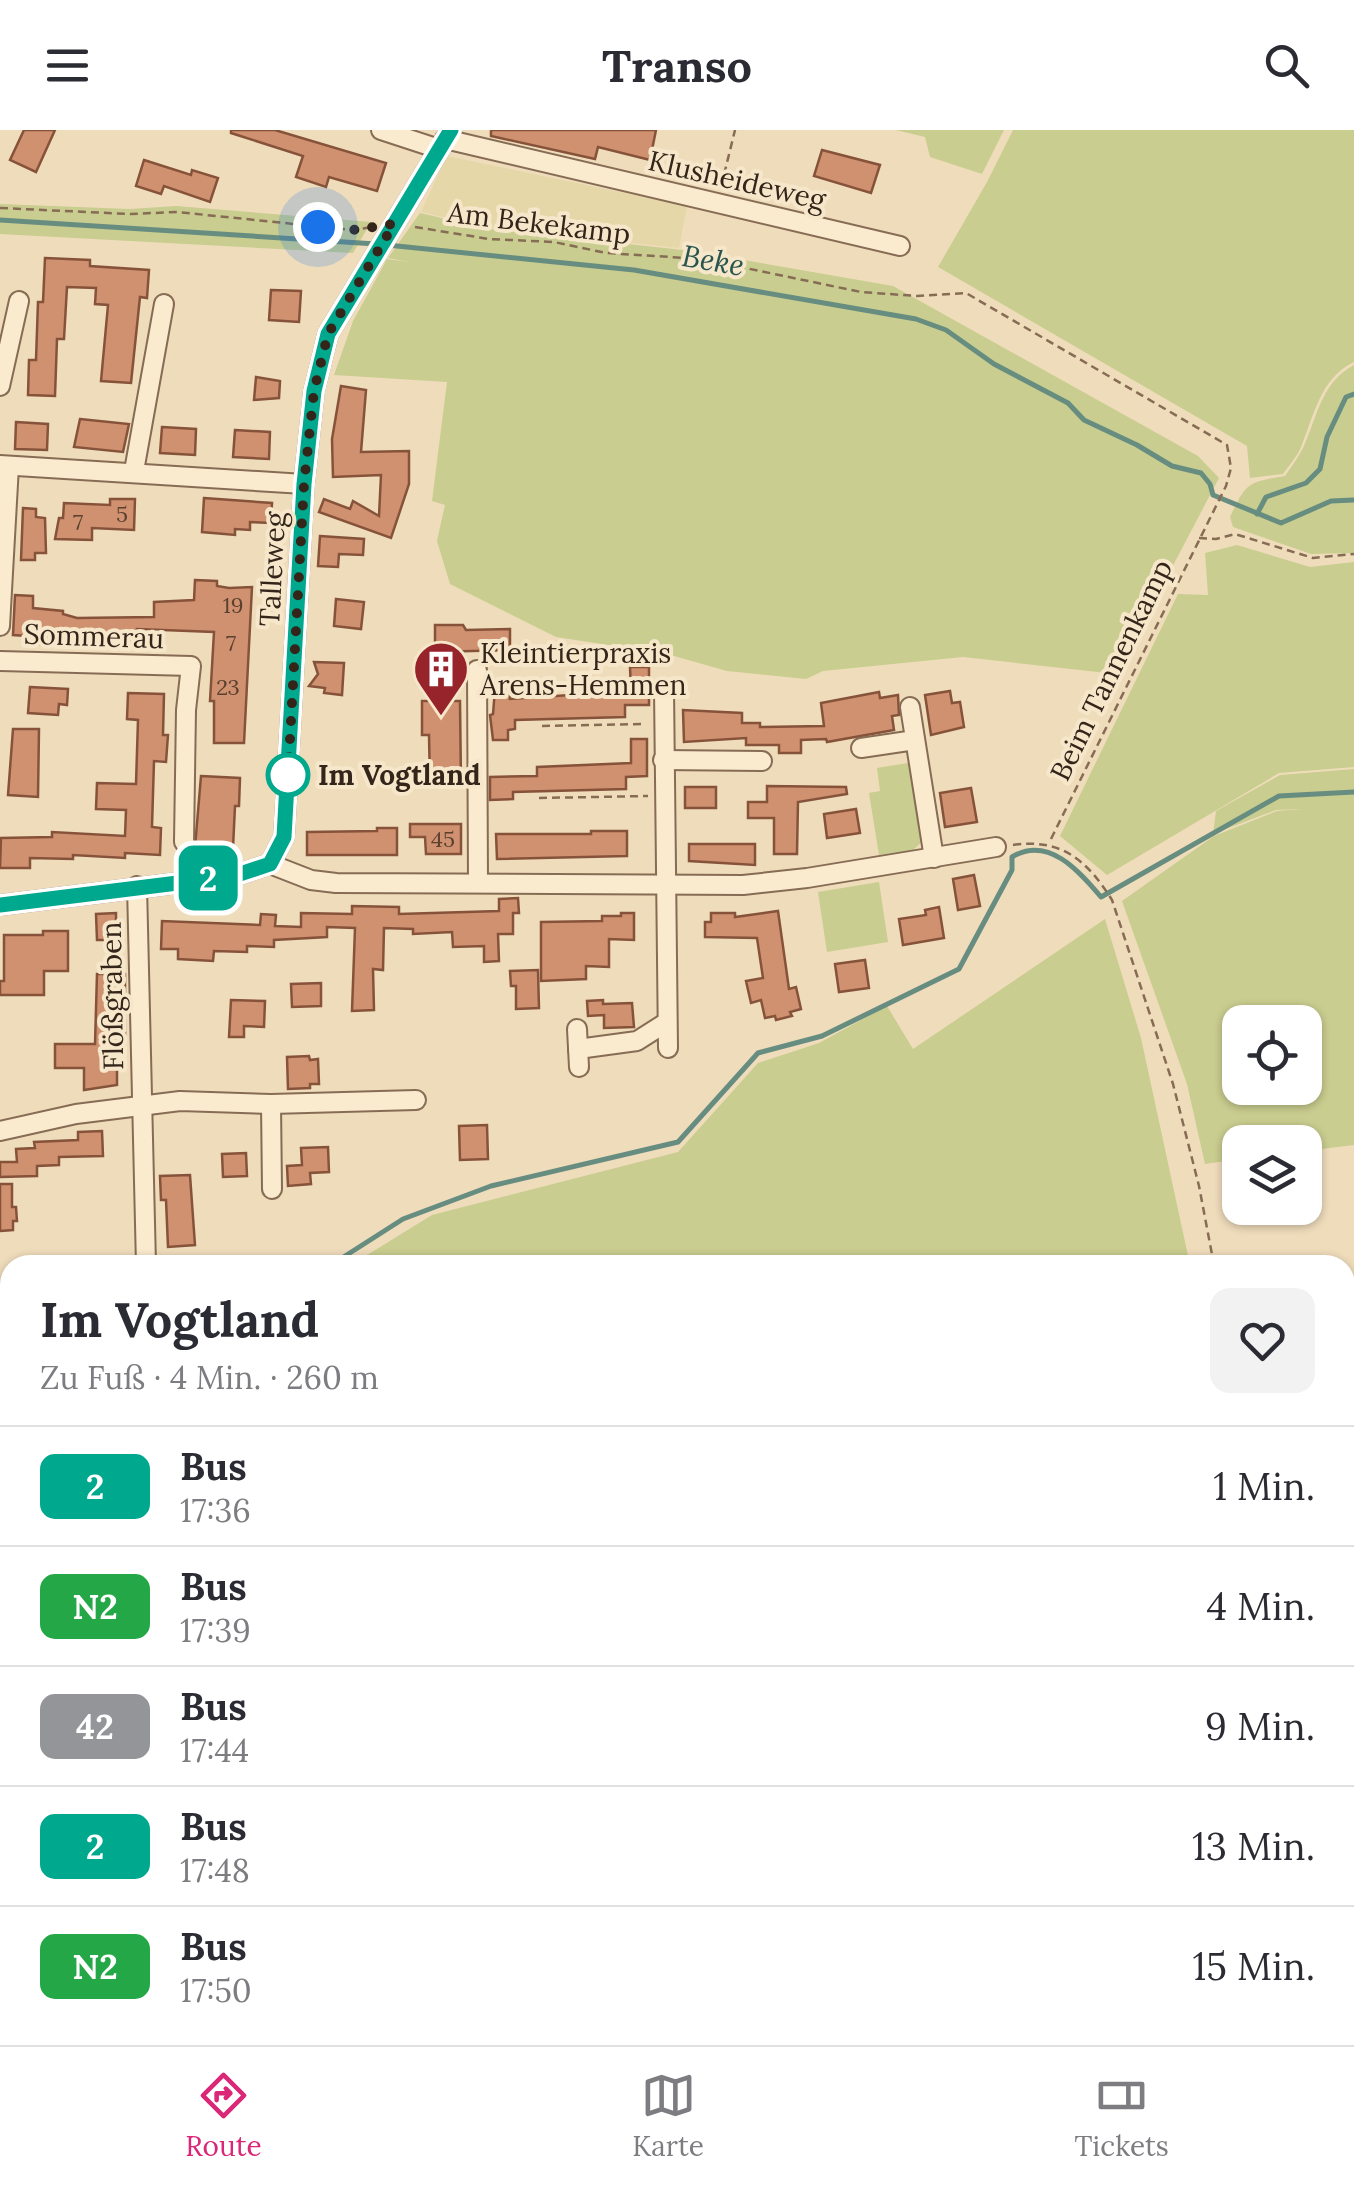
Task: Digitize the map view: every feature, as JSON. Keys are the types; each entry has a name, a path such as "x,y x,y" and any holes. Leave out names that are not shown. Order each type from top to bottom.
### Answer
{"street":[{"name":"Klusheideweg","path":"381,130 445,139 900,246"},
{"name":"Talleweg","path":"270,864 284,837 304,484 314,391 328,334 445,139"},
{"path":"0,386 19,300"},
{"path":"134,471 164,304"},
{"name":"Sommerau","path":"0,626 4,466 304,484"},
{"name":"Sommerau","path":"0,661 191,666 186,710 184,842"},
{"path":"477,670 478,882"},
{"path":"664,690 668,1048"},
{"path":"910,708 934,858"},
{"path":"862,748 916,740"},
{"path":"663,760 762,761"},
{"path":"0,905 234,876 270,864 311,880 336,883 743,885 996,847"},
{"name":"Flößgraben","path":"137,886 146,1255"},
{"path":"577,1029 578,1058 637,1041 667,1022"},
{"name":"Flößgraben","path":"142,1105 180,1101 270,1104 416,1100"},
{"path":"270,1104 272,1189"},
{"path":"0,1131 76,1114 142,1105"}],"path":[{"path":"717,203 735,130"},
{"name":"Am Bekekamp","path":"0,208 176,212 353,230 393,226 490,239 554,242 606,253 702,259 862,292 917,296 966,293 1227,445 1231,468 1226,486"},
{"name":"Beim Tannenkamp","path":"1049,843 1226,486"},
{"path":"1198,538 1235,534 1312,558 1354,554"},
{"path":"542,726 664,723"},
{"path":"539,798 664,796"},
{"path":"996,847 1049,843 1076,858 1112,900 1173,1084 1212,1255"}],"shaded area":[{"path":"447,156 687,206 679,248 490,228 421,212"}],"green space":[{"path":"896,130 1004,130 982,174 930,157 925,137"},
{"path":"1013,130 1354,130 1354,362 1342,369 1326,388 1299,451 1283,474 1250,478 1247,446 938,267"},
{"path":"0,204 130,209 176,206 371,222 353,253 0,234"},
{"path":"420,213 489,229 692,251 893,286 1198,456 1219,478 1116,674 963,657 823,671 806,679 727,671 667,654 556,637 450,584 437,541 445,505 432,501 447,382 334,375 353,321 387,259 409,262 388,258"},
{"path":"1354,365 1354,553 1311,554 1233,527 1230,517 1244,491 1263,480 1285,476 1303,448 1327,391"},
{"path":"1237,545 1310,567 1354,562 1354,767 1279,773 1107,875 1060,836 1178,594 1208,595 1205,553"},
{"path":"914,762 925,839 913,850 879,855 869,793 880,791 877,768"},
{"path":"1354,769 1354,1145 1322,1149 1322,1125 1222,1125 1222,1162 1205,1164 1187,1084 1122,901 1214,836 1277,811 1302,809 1276,810 1213,834 1216,811 1280,775"},
{"path":"879,882 888,942 827,952 818,892"},
{"path":"1105,919 1141,1038 1188,1255 367,1255 432,1215 678,1152 758,1063 819,1043 887,1006 913,1049"}],"building":[{"path":"24,130 55,130 36,172 10,160"},
{"path":"231,130 275,130 386,163 377,191 329,177 326,187 296,177 303,156"},
{"path":"491,130 656,130 650,160 598,147 595,159 491,136"},
{"path":"822,150 880,165 871,193 814,176"},
{"path":"144,160 191,175 192,170 218,178 210,202 164,186 161,194 136,186"},
{"path":"45,258 90,260 90,266 149,270 147,298 140,297 131,383 101,381 108,305 95,304 96,288 67,287 64,339 57,339 55,396 28,395 29,360 36,360 38,302 43,302"},
{"path":"271,290 301,291 299,322 269,320"},
{"path":"256,377 280,381 279,398 254,400"},
{"path":"341,386 366,390 361,452 409,451 409,484 391,538 319,512 324,499 350,509 353,501 379,516 381,475 333,477 332,439"},
{"path":"80,419 129,424 123,452 74,447"},
{"path":"16,422 48,424 47,450 15,449"},
{"path":"162,427 196,429 195,455 160,453"},
{"path":"235,430 270,432 269,459 233,457"},
{"path":"204,498 272,503 271,523 250,522 250,530 235,529 235,535 202,532"},
{"path":"110,499 135,499 134,530 92,528 92,540 55,539 64,503 110,505"},
{"path":"23,508 36,509 36,517 45,518 46,553 35,553 35,560 21,560"},
{"path":"320,536 364,539 363,555 339,554 338,567 318,566"},
{"path":"195,580 217,581 217,586 229,588 252,587 244,743 214,743 214,701 210,701 214,632 137,629 136,647 27,644 27,636 13,635 15,595 33,596 33,608 63,611 77,618 154,617 154,602 194,600"},
{"path":"336,599 364,602 361,629 334,626"},
{"path":"435,625 463,625 466,630 510,629 510,650 435,652"},
{"path":"314,662 344,663 342,695 309,686 318,674"},
{"path":"630,667 649,667 649,705 625,705 625,717 515,720 515,729 508,730 508,740 493,740 490,715 495,689 510,689 510,699 631,691"},
{"path":"30,687 68,689 67,705 59,704 58,715 28,713"},
{"path":"950,691 952,703 960,702 964,727 931,735 925,695"},
{"path":"879,692 880,698 898,695 899,715 892,716 894,730 827,742 801,740 801,753 779,753 779,745 746,745 746,738 684,742 683,710 742,713 742,723 760,723 760,727 824,726 821,703"},
{"path":"128,693 164,694 166,762 154,761 152,827 161,828 160,855 30,858 30,868 0,868 1,838 52,837 52,832 125,836 126,810 96,809 97,783 136,784 138,720 127,719"},
{"path":"422,701 460,701 461,785 430,785 429,735 422,735"},
{"path":"13,729 39,729 38,797 8,795"},
{"path":"631,739 647,739 647,776 626,777 626,789 513,792 513,799 490,800 490,777 537,776 537,767 631,763"},
{"path":"201,776 240,778 233,848 195,847"},
{"path":"767,786 846,787 847,794 798,802 797,854 774,854 774,818 748,818 748,802 767,802"},
{"path":"685,787 716,787 716,808 685,808"},
{"path":"971,788 977,822 945,827 940,793"},
{"path":"856,809 860,833 827,838 824,814"},
{"path":"410,824 461,824 461,854 426,854 425,837 410,837"},
{"path":"397,828 397,855 307,855 307,832"},
{"path":"627,831 627,856 497,859 496,834"},
{"path":"689,844 755,844 755,865 689,861"},
{"path":"974,875 980,906 958,910 953,879"},
{"path":"518,898 519,913 513,913 513,934 498,934 499,961 484,962 484,946 453,947 452,932 413,934 413,929 384,928 383,970 373,969 374,1010 352,1011 355,928 327,927 327,937 274,940 274,947 247,946 247,952 214,951 213,961 178,959 178,949 161,949 162,921 260,925 261,914 276,915 275,926 301,927 301,913 352,914 352,906 399,907 399,914 499,911 499,899"},
{"path":"939,907 944,938 903,945 899,919 926,915 925,910"},
{"path":"778,911 789,989 796,987 801,1009 776,1020 775,1016 765,1018 761,1000 751,1003 746,981 763,978 757,938 705,937 705,922 711,922 711,913 735,913 735,917"},
{"path":"116,913 116,940 97,940 96,914"},
{"path":"634,913 634,940 609,939 609,967 586,966 586,979 541,981 541,922 602,921 602,916"},
{"path":"43,931 68,931 68,971 44,971 44,995 0,995 0,981 4,981 4,935 43,935"},
{"path":"865,960 869,988 839,992 835,964"},
{"path":"538,970 539,1008 516,1009 516,986 511,986 510,971"},
{"path":"97,974 125,974 125,1039 119,1039 117,1049 117,1085 84,1090 84,1068 55,1068 55,1044 95,1044"},
{"path":"321,983 321,1006 292,1007 291,984"},
{"path":"231,1000 265,1001 264,1027 244,1026 244,1037 229,1037"},
{"path":"603,1000 603,1004 632,1003 634,1027 604,1028 604,1015 588,1016 587,1001"},
{"path":"309,1056 310,1060 318,1059 319,1084 288,1089 287,1057"},
{"path":"487,1125 488,1159 460,1160 459,1126"},
{"path":"102,1131 103,1156 59,1157 59,1165 37,1166 37,1176 0,1177 0,1162 17,1162 16,1149 35,1148 34,1142 78,1140 78,1132"},
{"path":"328,1147 329,1172 310,1173 311,1184 288,1186 287,1166 302,1165 301,1148"},
{"path":"246,1153 247,1176 223,1177 222,1154"},
{"path":"190,1175 195,1245 168,1247 166,1200 161,1200 160,1176"},
{"path":"0,1184 12,1184 12,1207 16,1207 17,1221 13,1221 13,1230 0,1231"}],"waterway":[{"name":"Beke","path":"0,220 376,244"},
{"name":"Beke","path":"387,245 634,270 916,319 946,330 994,364 1068,403 1084,420 1172,466 1201,473 1213,495 1281,523 1331,501 1354,500"},
{"path":"1257,514 1266,497 1306,483 1320,469 1327,437 1346,397 1354,394"},
{"path":"347,1255 403,1219 491,1186 678,1142 758,1053 822,1036 959,969 1012,870 1012,857 1025,851 1038,850 1062,859 1101,897 1279,796 1354,792"}],"bus line":[{"name":"2","path":"0,905 234,876 270,864 284,837 304,484 314,391 328,334 451,130"}],"place":[{"name":"Kleintierpraxis Arens-Hemmen","path":"441,718"},
{"name":"Im Vogtland","path":"288,775"}],"route":[{"path":"288,775 304,484 314,391 328,334 394,224 353,230 318,227"}]}
